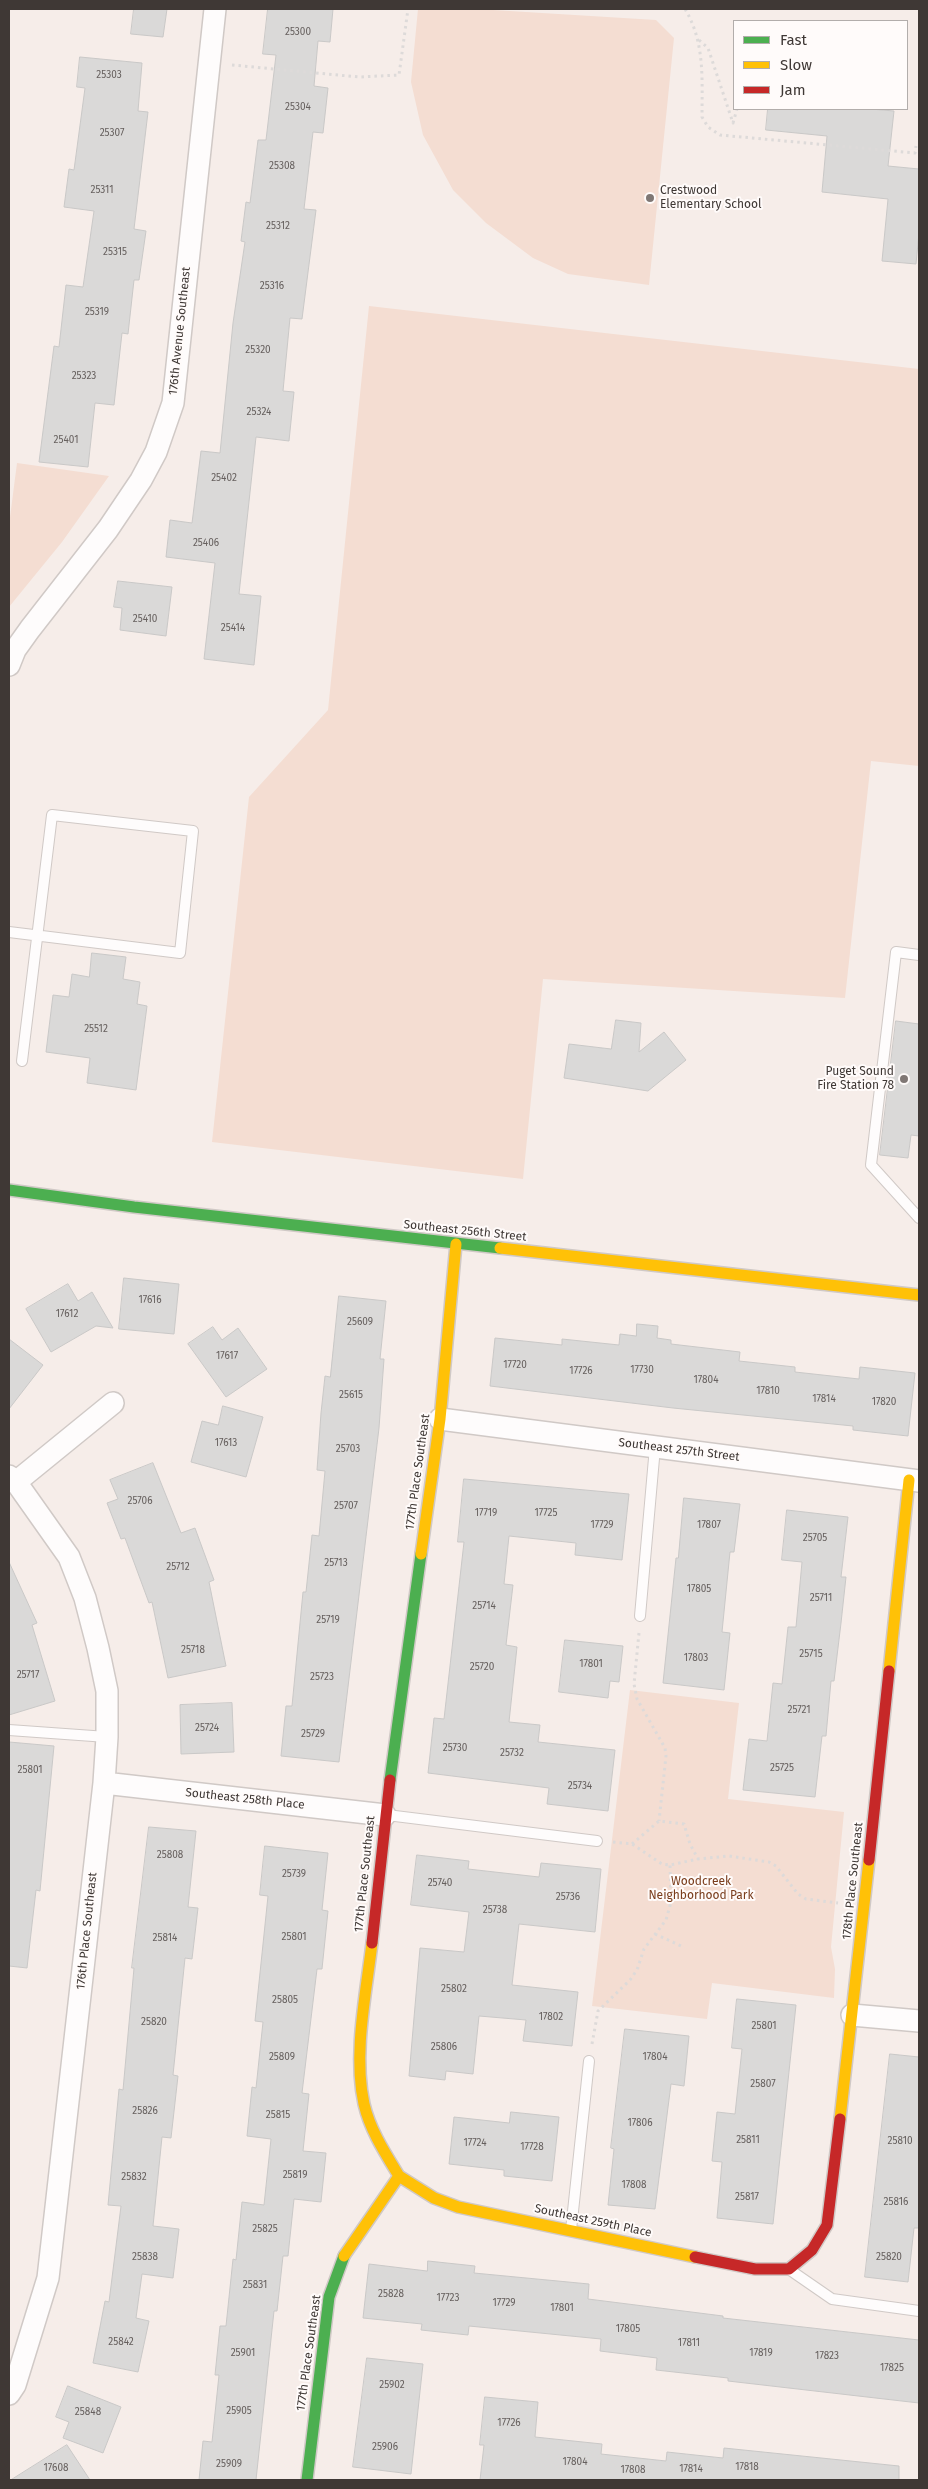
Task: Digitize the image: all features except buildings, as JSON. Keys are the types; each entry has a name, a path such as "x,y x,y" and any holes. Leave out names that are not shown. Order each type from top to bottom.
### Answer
{"street":[{"name":"176th Avenue Southeast","path":"11,655 108,529 141,480 156,452 173,403 215,9"},
{"name":"Southeast 256th Street","path":"9,1190 134,1207 919,1295"},
{"name":"177th Place Southeast","path":"307,2480 329,2296 345,2254 399,2176 376,2137 364,2104 359,2063 385,1815 440,1419 456,1244"},
{"path":"12,1479 113,1403"},
{"name":"Southeast 257th Street","path":"440,1419 914,1480"},
{"name":"176th Place Southeast","path":"9,2394 15,2385 48,2278 104,1784 107,1737 106,1691 98,1648 85,1598 69,1558 12,1479"},
{"name":"178th Place Southeast","path":"789,2269 812,2250 827,2225 914,1480"},
{"name":"Southeast 258th Place","path":"104,1784 385,1815"},
{"path":"852,2015 919,2021"},
{"name":"Southeast 259th Place","path":"399,2176 434,2198 458,2207 755,2269 789,2269"}],"lane":[{"path":"9,932 38,936 180,953 193,831 52,815 38,936 22,1061"},
{"path":"919,955 896,952 870,1164 919,1218"},
{"path":"640,1616 655,1447"},
{"path":"9,1730 107,1737"},
{"path":"385,1815 597,1841"},
{"path":"570,2231 589,2062"},
{"path":"789,2269 832,2299 919,2311"}],"path":[{"path":"210,63 360,76 399,75 408,9"},
{"path":"684,9 698,39 702,62 702,117 708,127 720,135 915,153 916,146"},
{"path":"698,39 708,48 733,123 737,110"},
{"path":"632,1844 659,1821 666,1756 665,1748 637,1699 634,1684 640,1616"},
{"path":"659,1821 684,1824 690,1844 698,1859"},
{"path":"597,1841 632,1844 662,1864 670,1865 698,1859 729,1856 769,1862 776,1866 798,1894 806,1898 864,1907"},
{"path":"589,2062 598,2011 630,1980 644,1949 666,1920 670,1902 670,1865"},
{"path":"655,1934 681,1946"}],"green space":[{"path":"418,9 477,9 656,20 674,38 649,285 568,274 533,258 486,223 453,190 423,135 411,82"},
{"path":"369,306 919,369 919,766 871,761 845,998 543,979 523,1179 212,1142 249,797 328,710"},
{"path":"17,463 109,476 62,542 9,607 9,525"},
{"name":"Woodcreek Neighborhood Park","path":"630,1690 739,1703 728,1799 844,1812 831,1947 835,1969 834,1998 712,1983 707,2019 592,2006"}],"traffic: fast":[{"path":"9,1190 134,1207 500,1248"},
{"path":"390,1780 421,1554"},
{"path":"307,2480 329,2297 344,2256"}],"traffic: slow":[{"path":"421,1554 440,1419 456,1244"},
{"path":"500,1248 919,1295"},
{"path":"889,1671 909,1480"},
{"path":"840,2119 869,1860"},
{"path":"344,2256 399,2176 378,2141 370,2123 361,2085 360,2045 372,1943"},
{"path":"399,2176 434,2198 458,2207 695,2257"}],"traffic: jam":[{"path":"869,1860 889,1671"},
{"path":"372,1943 390,1780"},
{"path":"695,2257 755,2269 789,2269 812,2250 827,2225 840,2119"}],"place":[{"name":"Crestwood Elementary School","path":"650,198"},
{"name":"Puget Sound Fire Station 78","path":"904,1079"}]}
